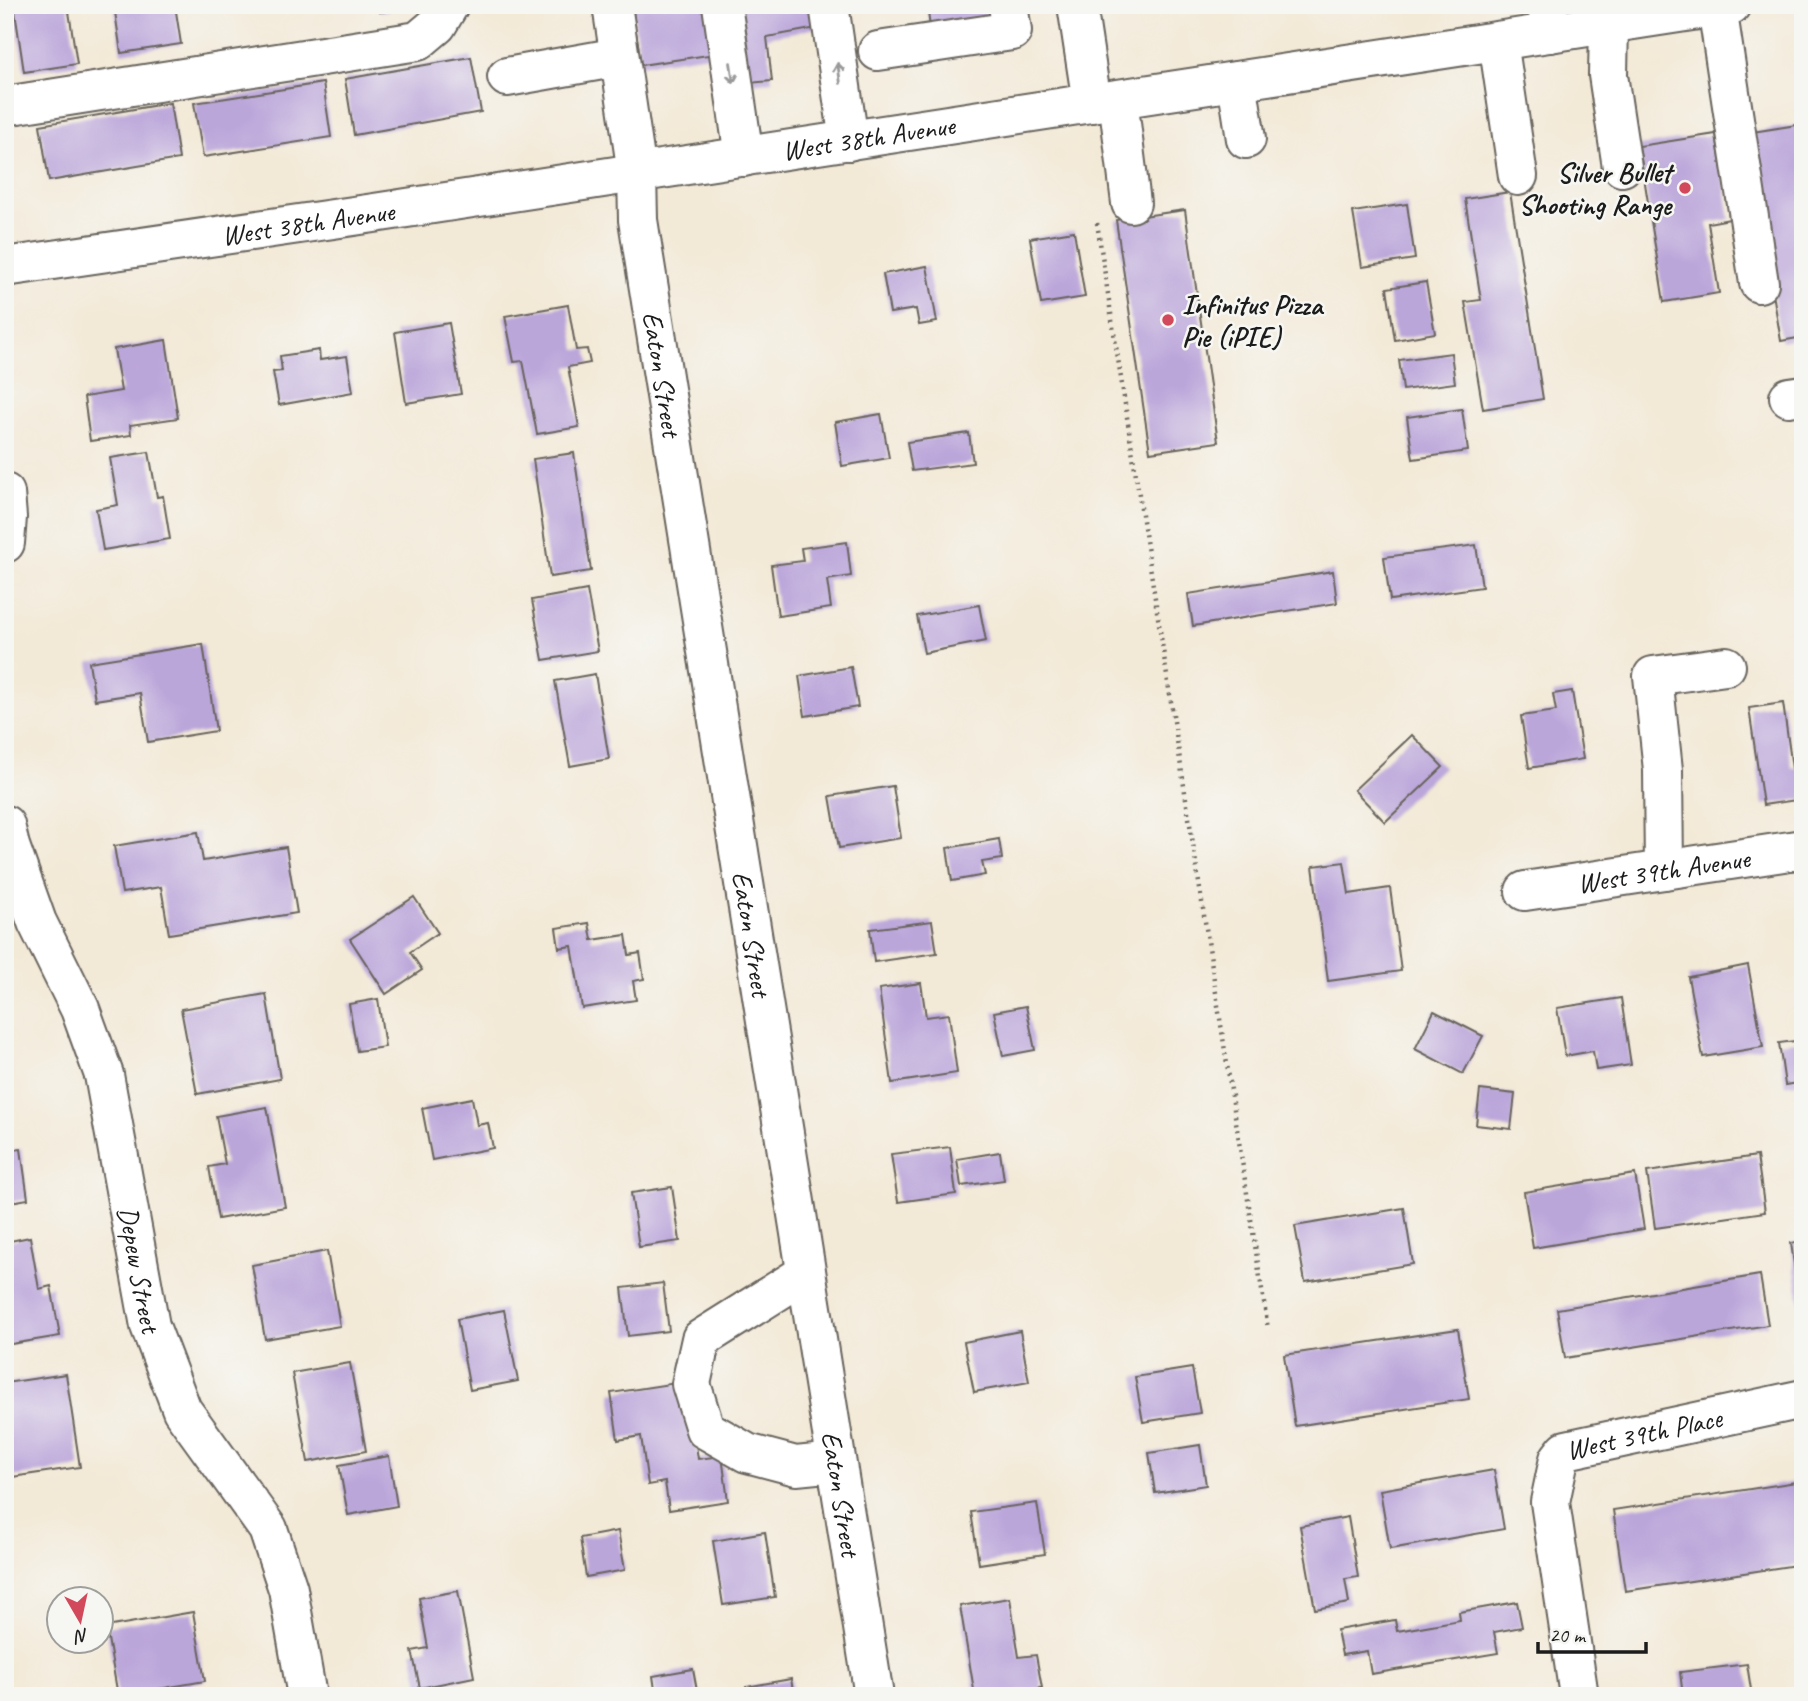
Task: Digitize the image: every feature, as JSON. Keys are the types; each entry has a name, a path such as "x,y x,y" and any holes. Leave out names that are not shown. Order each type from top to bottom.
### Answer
{"street":[{"path":"5,106 418,40 438,25 449,5"},
{"name":"Eaton Street","path":"612,5 637,173 638,220 874,1696"},
{"path":"722,5 744,157"},
{"path":"830,5 849,141"},
{"path":"878,51 1012,31 1008,5"},
{"path":"1077,5 1131,203"},
{"path":"1724,6 1759,283"},
{"name":"West 38th Avenue","path":"5,267 1498,41 1549,19 1620,17 1724,6"},
{"path":"1620,17 1608,75 1622,167"},
{"path":"1498,41 1518,176"},
{"path":"507,77 620,57"},
{"path":"1237,81 1246,139"},
{"path":"5,493 5,544"},
{"path":"1664,870 1663,769 1653,676 1726,666"},
{"name":"Depew Street","path":"5,825 37,922 80,1009 104,1075 150,1326 182,1410 268,1529 288,1590 307,1696"},
{"name":"West 39th Avenue","path":"1525,891 1803,849"},
{"path":"806,1273 701,1339 691,1384 705,1429 747,1453 796,1466 836,1462"},
{"name":"West 39th Place","path":"1579,1696 1550,1502 1559,1459 1566,1451 1803,1399"}],"path":[{"path":"1097,219 1268,1329"}],"building":[{"path":"14,5 68,5 77,64 24,72"},
{"path":"114,5 175,5 181,44 121,53"},
{"path":"379,5 410,5 410,7 380,12"},
{"path":"632,5 707,5 715,54 641,65"},
{"path":"736,5 813,5 817,28 767,37 772,81 748,83"},
{"path":"927,5 1004,5 1007,23 931,35"},
{"path":"471,57 481,112 354,135 345,79"},
{"path":"323,83 331,137 203,157 194,103"},
{"path":"170,103 179,159 49,181 40,125"},
{"path":"1803,124 1803,337 1781,341 1746,133"},
{"path":"1716,134 1730,219 1708,223 1719,293 1664,302 1639,146"},
{"path":"1510,192 1543,399 1483,409 1465,302 1481,300 1465,199"},
{"path":"1407,204 1415,259 1362,267 1353,212"},
{"path":"1185,210 1218,442 1150,452 1116,220"},
{"path":"1074,231 1085,297 1041,304 1030,238"},
{"path":"927,266 937,322 919,325 916,309 890,313 883,274"},
{"path":"1426,282 1435,333 1395,340 1387,288"},
{"path":"568,305 576,350 587,349 590,363 568,367 579,427 537,434 523,361 514,362 505,316"},
{"path":"449,323 461,394 406,403 395,332"},
{"path":"166,340 178,418 130,425 131,435 90,441 84,397 121,391 114,349"},
{"path":"319,350 320,360 347,356 353,392 279,405 273,372 282,371 280,356"},
{"path":"1451,353 1455,383 1403,390 1399,360"},
{"path":"1462,409 1468,451 1413,459 1407,417"},
{"path":"881,414 889,458 842,466 835,422"},
{"path":"969,433 973,463 912,471 907,442"},
{"path":"149,452 157,497 163,496 170,539 103,550 96,509 118,505 110,458"},
{"path":"574,453 591,571 550,577 533,459"},
{"path":"847,542 851,576 827,580 831,608 778,616 771,565 803,561 801,548"},
{"path":"1476,545 1482,587 1390,600 1384,557"},
{"path":"1333,571 1337,603 1193,626 1188,594"},
{"path":"587,590 598,651 543,660 532,600"},
{"path":"979,605 986,641 924,653 917,616"},
{"path":"203,644 216,731 148,742 140,693 95,700 89,662"},
{"path":"851,667 858,707 805,716 799,676"},
{"path":"595,674 609,759 570,766 555,681"},
{"path":"1572,691 1583,759 1529,768 1521,716 1556,711 1553,694"},
{"path":"1783,703 1792,768 1803,766 1803,799 1763,805 1749,708"},
{"path":"1412,735 1443,767 1385,822 1354,790"},
{"path":"893,786 901,838 839,848 830,796"},
{"path":"198,832 203,861 286,847 297,913 169,934 161,887 122,893 114,846"},
{"path":"999,839 1002,859 982,862 985,875 952,881 947,848"},
{"path":"1344,862 1349,894 1390,888 1401,971 1328,981 1313,866"},
{"path":"414,897 438,933 410,952 422,970 386,994 350,939"},
{"path":"932,921 937,953 874,962 870,929"},
{"path":"589,923 592,940 626,935 629,955 640,953 644,979 633,981 636,1000 582,1008 572,946 559,948 556,928"},
{"path":"1748,965 1763,1047 1703,1057 1688,977"},
{"path":"921,983 926,1017 949,1014 957,1073 892,1083 879,989"},
{"path":"266,994 280,1079 197,1094 181,1009"},
{"path":"1621,998 1631,1065 1596,1070 1593,1051 1565,1056 1557,1008"},
{"path":"378,999 385,1047 357,1051 349,1004"},
{"path":"1026,1006 1035,1050 1003,1056 994,1012"},
{"path":"1434,1011 1483,1036 1463,1074 1415,1049"},
{"path":"1803,1040 1803,1082 1785,1085 1779,1043"},
{"path":"1480,1090 1515,1094 1511,1129 1476,1125"},
{"path":"472,1098 477,1125 488,1123 493,1148 432,1160 422,1108"},
{"path":"267,1107 285,1207 218,1219 209,1167 225,1164 216,1116"},
{"path":"950,1147 956,1194 898,1202 891,1154"},
{"path":"21,1149 28,1199 5,1203 5,1151"},
{"path":"1000,1152 1004,1180 961,1186 957,1159"},
{"path":"1757,1156 1765,1212 1655,1228 1647,1172"},
{"path":"1635,1174 1644,1229 1533,1248 1524,1192"},
{"path":"672,1187 680,1241 639,1247 631,1193"},
{"path":"1404,1208 1413,1264 1305,1282 1295,1226"},
{"path":"30,1237 39,1289 51,1286 60,1336 5,1345 5,1242"},
{"path":"1803,1241 1803,1313 1801,1313 1791,1243"},
{"path":"327,1251 340,1326 265,1339 252,1265"},
{"path":"1760,1275 1768,1325 1565,1358 1557,1309"},
{"path":"663,1283 669,1331 628,1336 622,1288"},
{"path":"504,1310 518,1381 470,1390 457,1319"},
{"path":"1458,1329 1469,1399 1295,1426 1284,1355"},
{"path":"1020,1331 1029,1382 974,1392 964,1342"},
{"path":"350,1363 366,1451 308,1462 292,1373"},
{"path":"1192,1368 1200,1413 1143,1422 1135,1377"},
{"path":"66,1374 80,1467 5,1478 5,1383"},
{"path":"676,1383 691,1410 698,1459 722,1456 728,1501 669,1510 665,1482 648,1485 641,1436 618,1440 611,1393"},
{"path":"1200,1445 1206,1485 1155,1493 1149,1453"},
{"path":"389,1456 397,1506 348,1515 339,1465"},
{"path":"1494,1470 1504,1529 1390,1549 1380,1490"},
{"path":"1803,1481 1803,1564 1625,1591 1613,1510"},
{"path":"1037,1503 1045,1554 979,1564 971,1512"},
{"path":"1348,1517 1358,1577 1345,1579 1349,1603 1315,1609 1300,1526"},
{"path":"618,1531 625,1570 586,1577 580,1538"},
{"path":"765,1532 775,1597 723,1605 713,1541"},
{"path":"458,1591 474,1677 420,1688 412,1651 428,1648 419,1598"},
{"path":"1010,1598 1019,1657 1036,1655 1042,1688 975,1696 960,1606"},
{"path":"1517,1602 1522,1627 1494,1632 1498,1653 1371,1674 1367,1651 1342,1655 1337,1630 1395,1620 1397,1631 1460,1620 1459,1612"},
{"path":"193,1612 205,1681 118,1696 111,1656 116,1656 116,1625"},
{"path":"1747,1664 1752,1696 1683,1696 1680,1672"},
{"path":"693,1669 698,1696 656,1696 653,1676"},
{"path":"791,1679 794,1696 747,1696 746,1687"}],"place":[{"name":"Silver Bullet Shooting Range","path":"1685,188"},
{"name":"Infinitus Pizza Pie (iPIE)","path":"1168,320"}]}
